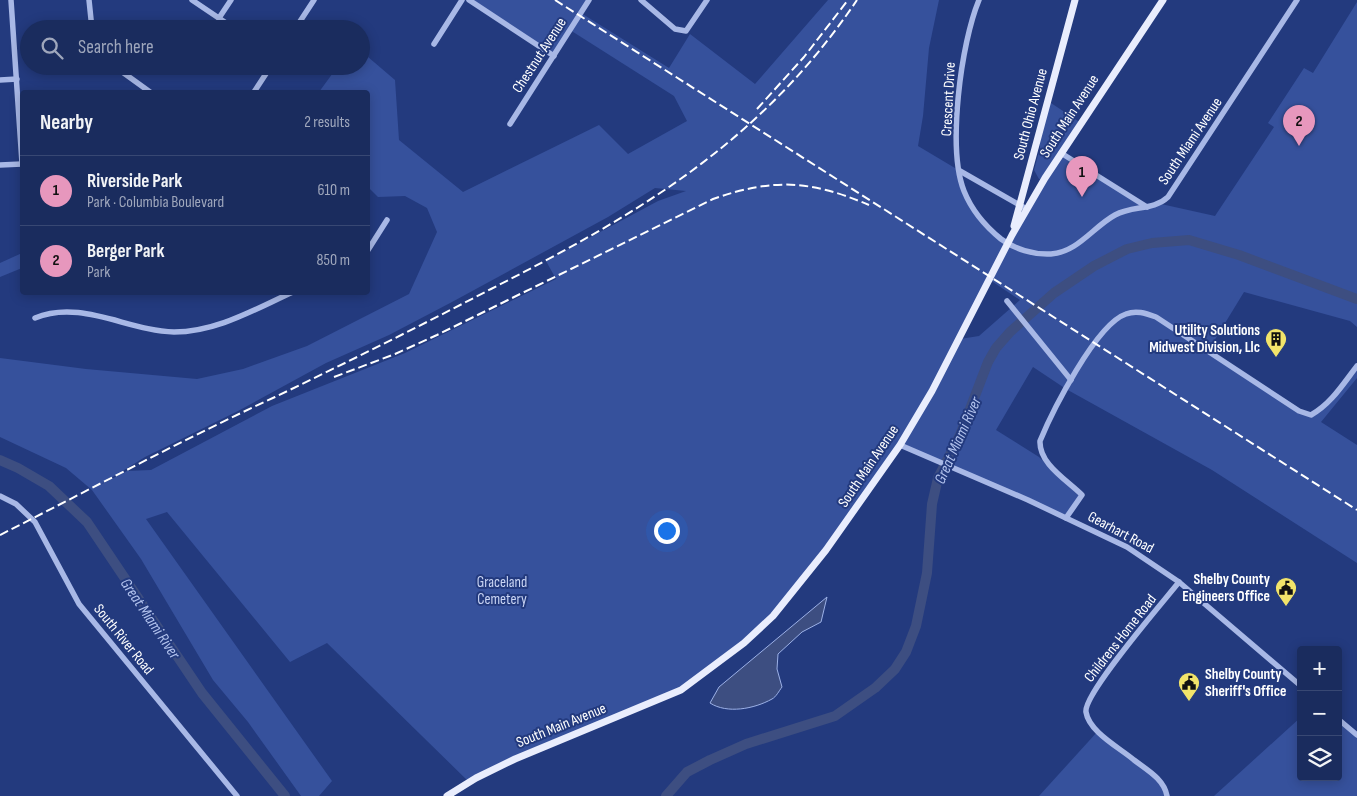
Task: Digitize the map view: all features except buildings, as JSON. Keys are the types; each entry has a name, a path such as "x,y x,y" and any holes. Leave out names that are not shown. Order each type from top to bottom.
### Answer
{"main road":[{"name":"South Ohio Avenue","path":"1012,235 1075,0"},
{"name":"South Main Avenue","path":"447,796 476,778 515,759 681,690 744,643 773,616 811,568 900,445 932,392 1027,209 1061,152 1162,0"}],"street":[{"path":"11,0 20,130"},
{"path":"89,0 91,20"},
{"path":"192,0 222,20"},
{"path":"219,18 231,0"},
{"path":"301,20 314,0"},
{"path":"434,44 462,0"},
{"path":"470,0 554,56"},
{"path":"641,0 675,29 686,31 707,0"},
{"name":"Crescent Drive","path":"979,0 963,56 956,128 960,171 964,191 984,225 1008,243"},
{"name":"South Miami Avenue","path":"1008,243 1033,253 1051,254 1064,251 1080,243 1115,215 1128,209 1147,208 1160,204 1168,197 1298,0"},
{"name":"Chestnut Avenue","path":"510,124 588,2"},
{"path":"126,75 147,90"},
{"path":"255,90 265,75"},
{"path":"0,80 17,80"},
{"path":"1061,152 1147,208"},
{"path":"0,165 20,163"},
{"path":"960,171 1027,209"},
{"path":"370,247 387,220"},
{"path":"35,318 54,313 97,315 133,325 174,332 215,326 286,295"},
{"path":"1007,301 1071,380"},
{"path":"1066,518 1082,495 1045,460 1040,449 1040,441 1071,380 1105,329 1115,320 1134,312 1156,317 1299,411 1311,415 1320,410 1334,396 1357,366"},
{"name":"Gearhart Road","path":"900,445 1028,500 1127,547 1179,582 1297,683"},
{"name":"South River Road","path":"0,496 16,504 35,522 79,604 237,796"},
{"name":"Childrens Home Road","path":"1167,796 1166,790 1155,776 1098,731 1089,721 1086,706 1100,683 1179,582"},
{"path":"1342,722 1357,735"}],"green space":[{"name":"Graceland Cemetery","path":"469,0 589,0 581,13 669,68 690,34 755,84 828,0 939,0 929,48 923,116 918,146 960,171 964,191 984,225 1008,243 1044,178 1039,179 1034,170 1040,148 1039,133 1048,101 1081,123 1061,152 1147,207 1161,204 1215,216 1274,127 1268,123 1304,68 1313,73 1357,2 1357,327 1350,321 1244,292 1208,351 1299,411 1311,415 1320,410 1357,366 1357,378 1321,422 1357,445 1357,563 1212,470 1066,389 1033,367 996,430 1039,457 1080,497 1066,518 900,445 773,616 681,690 469,782 327,643 290,662 167,512 146,519 332,781 319,796 301,796 248,722 213,680 141,559 92,490 66,468 0,437 0,358 86,369 197,379 243,369 307,346 409,294 437,232 427,208 405,196 378,197 370,189 370,90 320,90 331,75 370,75 370,59 395,80 399,140 463,192 599,125 628,154 687,121 674,96 570,30 554,56","holes":["655,188 686,191 658,201 546,261 556,279 405,353 272,406 151,470 127,471 100,485 145,457 238,411 326,363 389,335 452,302 608,217","990,280 1020,300 979,336 960,339"]},
{"path":"20,254 20,269 0,277 0,263"},
{"path":"1297,721 1297,781 1342,781 1342,722 1357,735 1357,796 1214,796"},
{"path":"1098,731 1155,776 1167,796 1039,796"}],"shaded area":[{"path":"827,597 821,622 802,632 778,654 777,669 782,687 775,697 749,708 741,709 724,708 710,703 719,687"}],"waterway":[{"name":"Great Miami River","path":"666,796 687,772 710,760 746,744 835,716 875,688 895,669 906,652 916,626 927,573 932,504 938,478 960,435 988,362 996,348 1010,332 1054,293 1094,266 1127,249 1152,243 1189,240 1239,255 1357,299"},
{"name":"Great Miami River","path":"0,460 49,486 87,522 202,693 285,796"}],"railway":[{"path":"555,0 1357,510"},
{"path":"757,109 804,57 848,0"},
{"path":"0,535 171,447 357,357 546,261 647,202 694,169 738,134 780,94 820,50 857,0"},
{"path":"334,377 395,354 437,335 713,199 754,188 791,185 828,191 869,205"}],"place":[{"name":"Berger Park","path":"1299,146"},
{"name":"Riverside Park","path":"1082,197"},
{"name":"Utility Solutions Midwest Division, Llc","path":"1276,358"},
{"name":"Shelby County Engineers Office","path":"1286,607"},
{"name":"Shelby County Sheriff's Office","path":"1189,702"}]}
